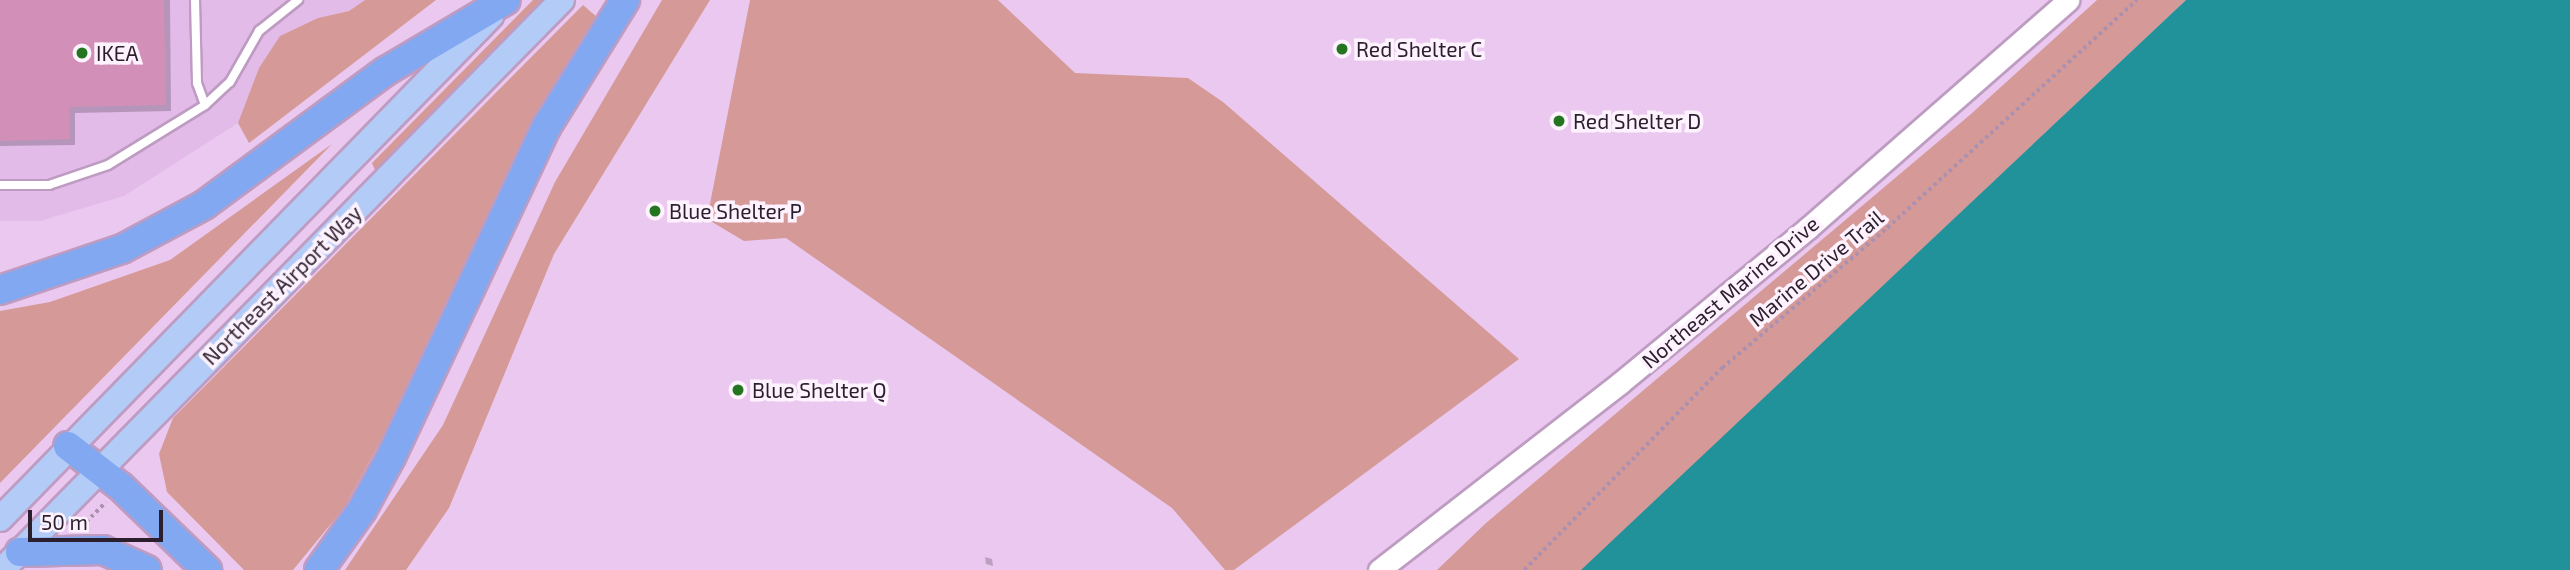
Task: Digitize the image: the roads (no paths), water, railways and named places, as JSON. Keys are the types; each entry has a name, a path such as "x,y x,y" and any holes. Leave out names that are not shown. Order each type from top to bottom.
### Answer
{"highway":[{"path":"0,290 121,249 204,205 386,71 506,0"},
{"path":"324,564 391,457 547,126 625,0"},
{"path":"68,446 121,487 207,570"},
{"path":"11,561 103,550 147,570"}],"main road":[{"name":"Northeast Airport Way","path":"0,519 68,446 506,0"},
{"name":"Northeast Airport Way","path":"11,561 562,0"},
{"name":"Northeast Marine Drive","path":"1379,570 1620,383 1808,228 2068,0"}],"lane":[{"path":"195,0 197,83 205,105"},
{"path":"0,185 49,185 108,165 205,105 230,82 259,31 299,0"}],"place":[{"name":"Red Shelter C","path":"1342,49"},
{"name":"IKEA","path":"82,53"},
{"name":"Red Shelter D","path":"1559,121"},
{"name":"Blue Shelter P","path":"655,211"},
{"name":"Blue Shelter Q","path":"738,390"}]}
